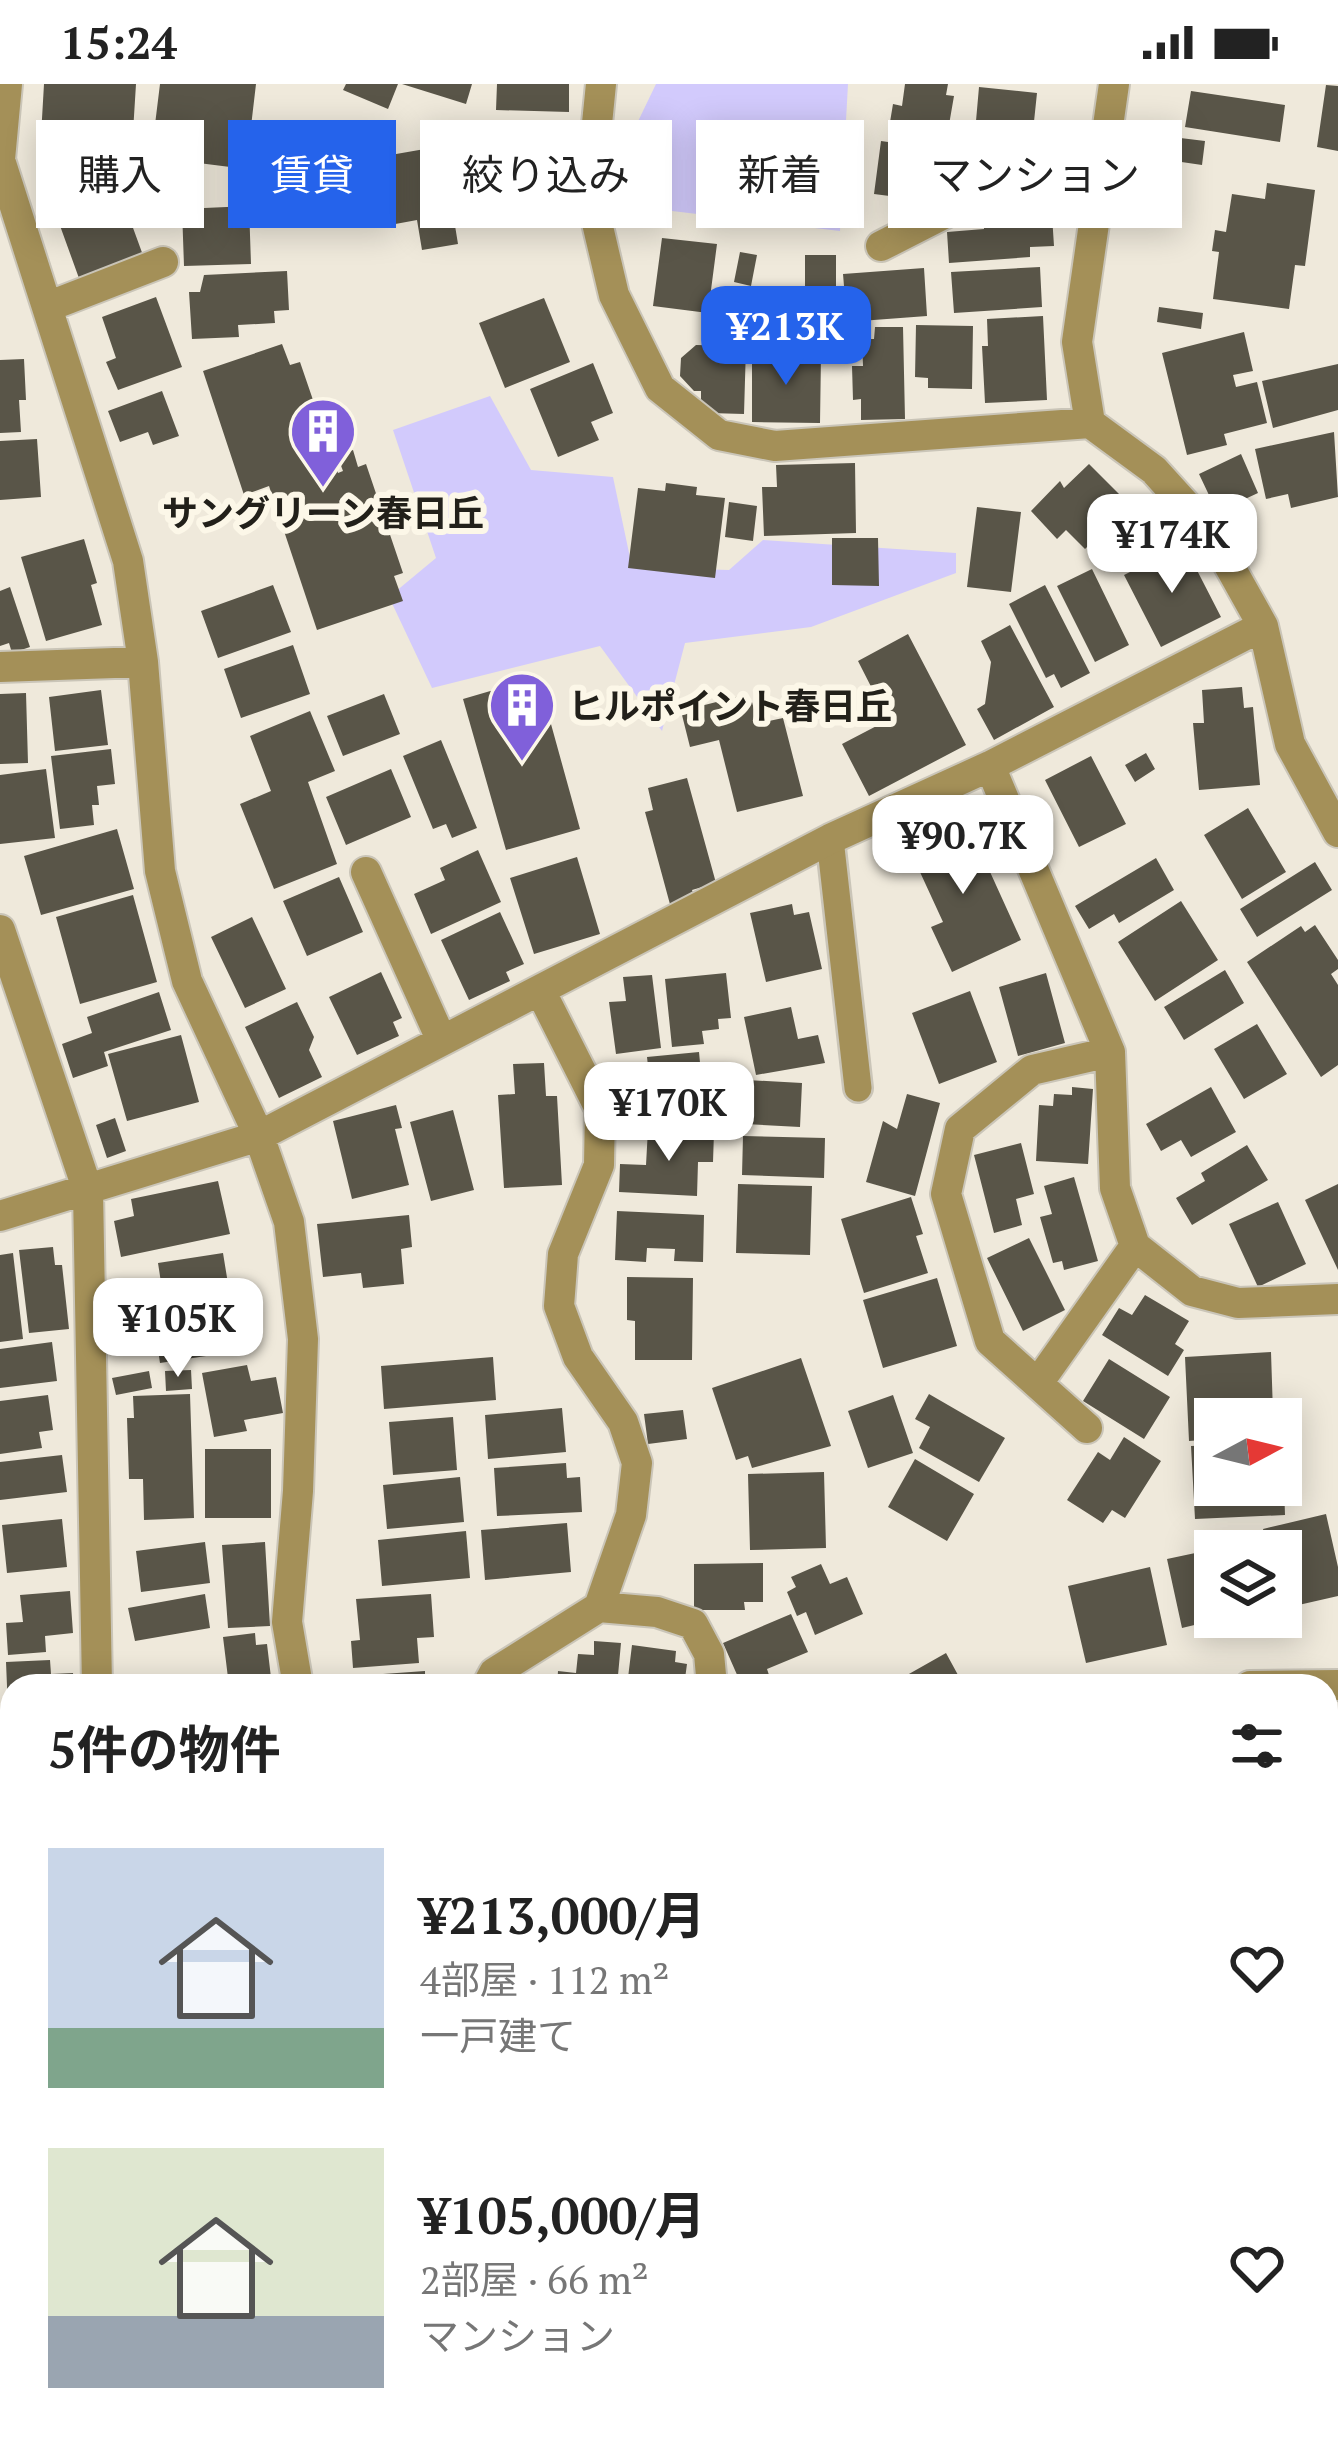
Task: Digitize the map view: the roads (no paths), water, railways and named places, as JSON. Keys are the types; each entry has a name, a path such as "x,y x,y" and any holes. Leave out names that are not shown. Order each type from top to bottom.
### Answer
{"street":[{"path":"7,84 0,159 128,561 143,662 160,871 181,959 259,1136 289,1222 303,1339 287,1622 296,1674"},
{"path":"601,84 590,193 614,295 660,388 719,435 775,446 1090,423 1154,470 1210,533 1262,626 1291,744 1338,832"},
{"path":"1111,120 1114,84"},
{"path":"881,246 916,228"},
{"path":"1090,423 1078,342 1095,228"},
{"path":"46,307 164,262"},
{"path":"0,1216 259,1136 830,839 990,766 1262,626"},
{"path":"0,667 143,662"},
{"path":"990,766 1110,1052 1114,1188 1135,1246 1192,1291 1238,1303 1338,1299"},
{"path":"366,872 441,1039"},
{"path":"0,930 88,1191 97,1674"},
{"path":"540,990 600,1109 598,1165 562,1254 560,1306 578,1357 623,1422 638,1462 631,1515 599,1607"},
{"path":"1087,1428 989,1341 946,1194 960,1130 1032,1070 1110,1052"},
{"path":"1038,1382 1135,1246"},
{"path":"493,1674 599,1607 657,1612 693,1624 709,1654 711,1674"}],"lane":[{"path":"830,839 857,1088"}],"place":[{"name":"サングリーン春日丘","path":"323,490"},
{"name":"ヒルポイント春日丘","path":"522,764"}]}
